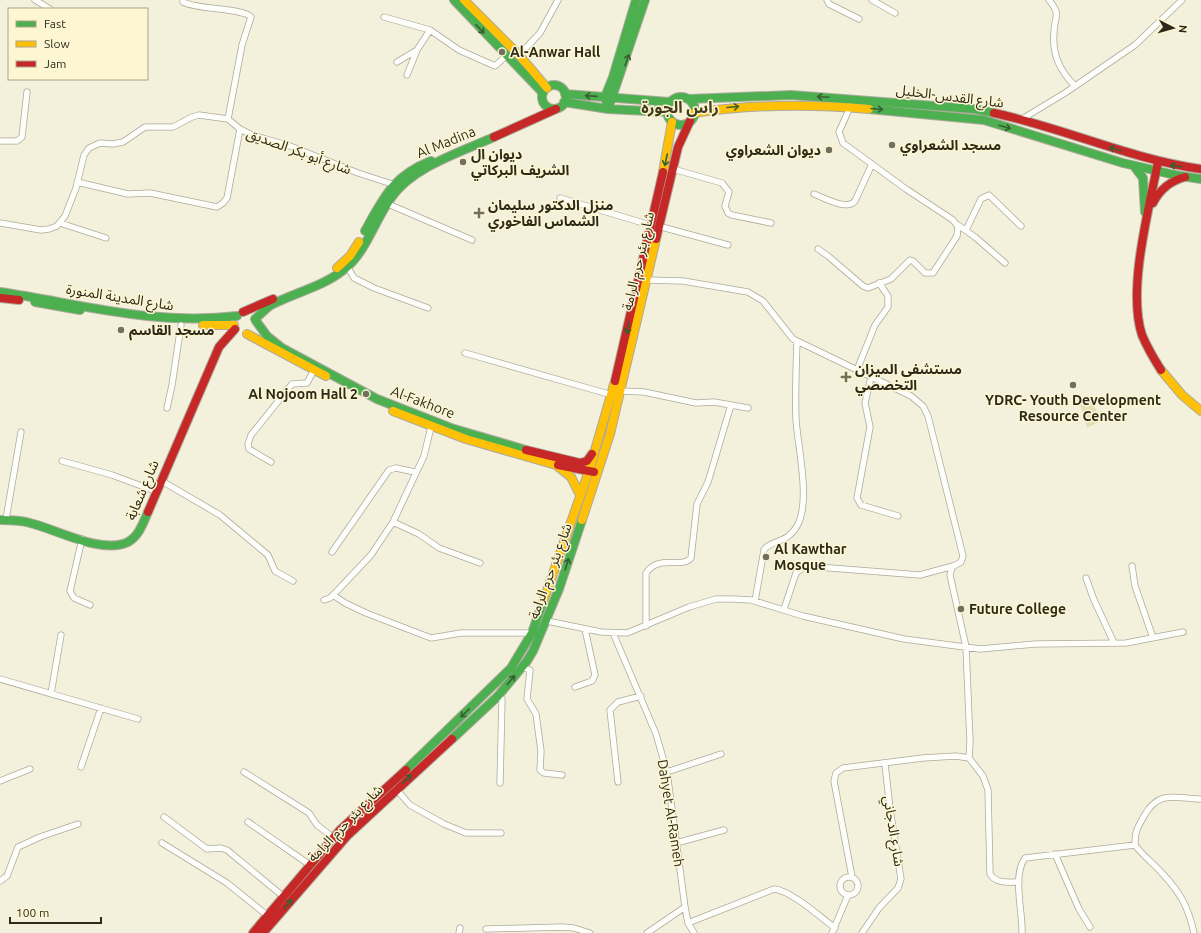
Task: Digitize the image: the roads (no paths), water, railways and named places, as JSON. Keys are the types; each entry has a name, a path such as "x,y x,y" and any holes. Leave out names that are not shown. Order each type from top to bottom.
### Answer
{"main road":[{"path":"454,0 506,56 545,90"},
{"path":"464,0 519,55 545,90 544,103 532,117 516,127"},
{"path":"608,109 613,77 636,0"},
{"path":"609,97 632,42 644,0"},
{"path":"545,90 558,86 565,98 608,109 667,112"},
{"path":"516,127 556,109 565,98 609,97 669,102 676,97 681,96 689,99 694,106 694,113 690,121 681,125 672,122 667,112 669,102"},
{"name":"شارع القدس-الخليل","path":"689,99 756,96 830,97 974,109 1022,120 1158,162 1201,169"},
{"path":"544,103 549,108 556,109"},
{"name":"شارع القدس-الخليل","path":"694,113 718,108 792,104 850,107 964,117 993,123 1156,173 1201,179"},
{"name":"شارع بئر حرم الرامة","path":"253,933 334,838 511,668 532,633 589,471 612,395 654,226 673,169 678,147 690,121"},
{"name":"شارع بئر حرم الرامة","path":"263,933 348,835 498,696 533,651 547,621 598,473 621,391 647,280 660,187 672,122"},
{"name":"Al Madina","path":"240,314 346,265 357,245 396,186 435,164 516,127"},
{"path":"1158,162 1139,277 1138,313 1142,334 1150,352 1165,376 1201,411"},
{"path":"1134,166 1143,178 1147,226"},
{"path":"1149,216 1158,194 1174,180 1185,177"},
{"name":"Al Madina","path":"247,334 253,331 256,320 270,306 332,278 358,254 388,204 396,186"},
{"name":"شارع المدينة المنورة","path":"0,292 149,317 212,320 240,314"},
{"name":"شارع المدينة المنورة","path":"0,298 25,300 150,322 234,327"},
{"path":"247,334 240,333 234,327 240,314 249,313 256,320"},
{"name":"Al-Fakhore","path":"256,320 260,331 268,338 292,353 378,399 434,422 480,437 558,458 583,463"},
{"name":"شارع شعابة","path":"3,519 27,522 105,545 115,546 124,544 132,539 141,528 160,480 192,412 219,347 234,327"},
{"name":"Al-Fakhore","path":"247,334 376,403 431,427 478,443 555,464 570,476 578,486 580,495"},
{"path":"589,471 583,463 595,450"},
{"path":"555,464 598,473"}],"street":[{"path":"35,0 48,8"},
{"path":"0,223 45,230 53,228 60,223 65,216 77,182 84,155 89,148 96,144 118,143 127,140 135,132 145,127 173,127 195,116 228,119 242,45 251,17 248,13 238,11 192,7 183,2 183,0"},
{"path":"519,55 540,33 558,0"},
{"path":"827,0 829,4 859,19"},
{"path":"872,0 895,13"},
{"path":"1049,0 1058,17 1054,31 1057,61 1064,75 1075,86"},
{"path":"1022,120 1135,45 1182,0"},
{"path":"384,17 430,30 459,50 495,66 506,56"},
{"path":"407,75 417,50 430,30"},
{"path":"397,62 417,50"},
{"path":"0,141 16,141 22,138 27,92"},
{"path":"850,107 839,132 841,140 847,147 953,220 1005,263"},
{"name":"شارع أبو بكر الصديق","path":"228,119 240,129 252,135 290,146 358,173 396,186"},
{"path":"77,182 128,194 150,193 212,207 219,206 227,198 240,129"},
{"path":"814,194 845,205 851,205 855,200 872,164"},
{"path":"673,169 722,183 729,192 725,206 728,213 771,223"},
{"path":"966,230 981,199 989,195 1021,226"},
{"path":"560,198 654,226 728,245"},
{"path":"388,204 472,240"},
{"path":"60,223 106,238"},
{"path":"818,249 865,287 891,279 910,260 913,261 925,273 934,273 957,236 958,225"},
{"path":"346,265 354,278 374,288 428,308"},
{"path":"647,280 683,281 748,292 762,301 790,336 797,341 911,396 919,402 926,411 963,555 961,562 953,566 920,575 804,566 796,573 784,609"},
{"path":"857,370 875,325 888,307 888,296 879,283"},
{"path":"167,408 181,325"},
{"path":"755,601 764,550 767,546 781,542 791,534 799,523 802,512 802,471 796,422 797,341"},
{"path":"465,353 612,395"},
{"path":"270,462 249,449 248,444 251,435 292,384 294,382 302,384 307,383 314,370"},
{"path":"871,377 866,402 870,427 857,498 861,504 898,516"},
{"path":"621,391 644,392 696,403 710,402 748,408"},
{"path":"646,626 646,573 660,562 687,561 691,558 697,504 708,482 731,405"},
{"path":"324,600 333,595 371,556 393,522 415,472 424,456 431,427"},
{"path":"3,519 21,432"},
{"path":"62,461 112,475 156,491"},
{"path":"332,552 389,470 394,468 415,472"},
{"path":"160,480 220,515 268,554 272,568 276,573 293,582"},
{"path":"393,522 419,534 439,548 480,563"},
{"path":"82,539 70,591 74,598 90,605"},
{"path":"953,566 950,575 966,647 970,734 969,758"},
{"path":"1132,566 1135,586 1153,638"},
{"path":"1086,578 1092,595 1114,643"},
{"path":"333,595 345,603 366,613 431,638 461,633 532,633"},
{"path":"547,621 585,629 613,633 627,633 689,607 716,600 755,601 803,616 904,639 980,649 1035,644 1114,643 1153,638 1183,632"},
{"path":"575,687 592,681 595,675 585,629"},
{"name":"Dahyet Al-Rameh","path":"613,633 656,734 667,772 688,923"},
{"path":"51,694 61,634"},
{"path":"521,667 530,670 528,700 536,714 541,751 540,770 544,773 562,775"},
{"path":"0,679 138,719"},
{"path":"498,696 502,699 500,783"},
{"path":"618,782 610,710 618,702 641,696"},
{"path":"81,766 101,708"},
{"path":"667,772 721,754"},
{"path":"694,933 688,923 774,889 793,898 834,930 848,895 856,891 858,886 856,880 852,877 838,809 834,777 843,768 885,764 923,758 956,756 969,758 984,776 988,790 990,874 993,878 1000,881 1019,882"},
{"name":"شارع الدجاني","path":"862,933 902,879 890,809 885,764"},
{"path":"0,781 30,769"},
{"path":"244,772 310,813 317,824 334,838"},
{"path":"396,789 410,805 466,833 501,833"},
{"path":"1194,933 1188,909 1176,890 1160,870 1145,859 1135,845 1135,830 1150,806 1157,800 1166,798 1201,799"},
{"path":"164,817 207,849 222,848 227,850 284,897"},
{"path":"248,822 310,865"},
{"path":"0,881 7,876 18,847 40,837 78,824"},
{"path":"676,844 724,830"},
{"path":"162,843 227,883 268,916"},
{"path":"1022,933 1019,882 1022,863 1025,858 1135,845"},
{"path":"1055,854 1079,909 1090,927"},
{"path":"848,895 841,890 840,884 843,879 852,877"},
{"path":"647,933 685,907"},
{"path":"486,929 562,927 574,928 590,933"}],"place":[{"name":"Al-Anwar Hall","path":"502,52"},
{"name":"مسجد الشعراوي","path":"892,145"},
{"name":"ديوان الشعراوي","path":"829,150"},
{"name":"ديوان ال الشريف البركاتي","path":"463,162"},
{"name":"منزل الدكتور سليمان الشماس الفاخوري","path":"479,213"},
{"name":"مسجد القاسم","path":"121,330"},
{"name":"مستشفى الميزان التخصصي","path":"846,377"},
{"name":"YDRC- Youth Development Resource Center","path":"1073,385"},
{"name":"Al Nojoom Hall 2","path":"366,394"},
{"name":"Al Kawthar Mosque","path":"766,557"},
{"name":"Future College","path":"961,609"}],"district":[{"name":"راس الجورة","path":"680,107"}]}
